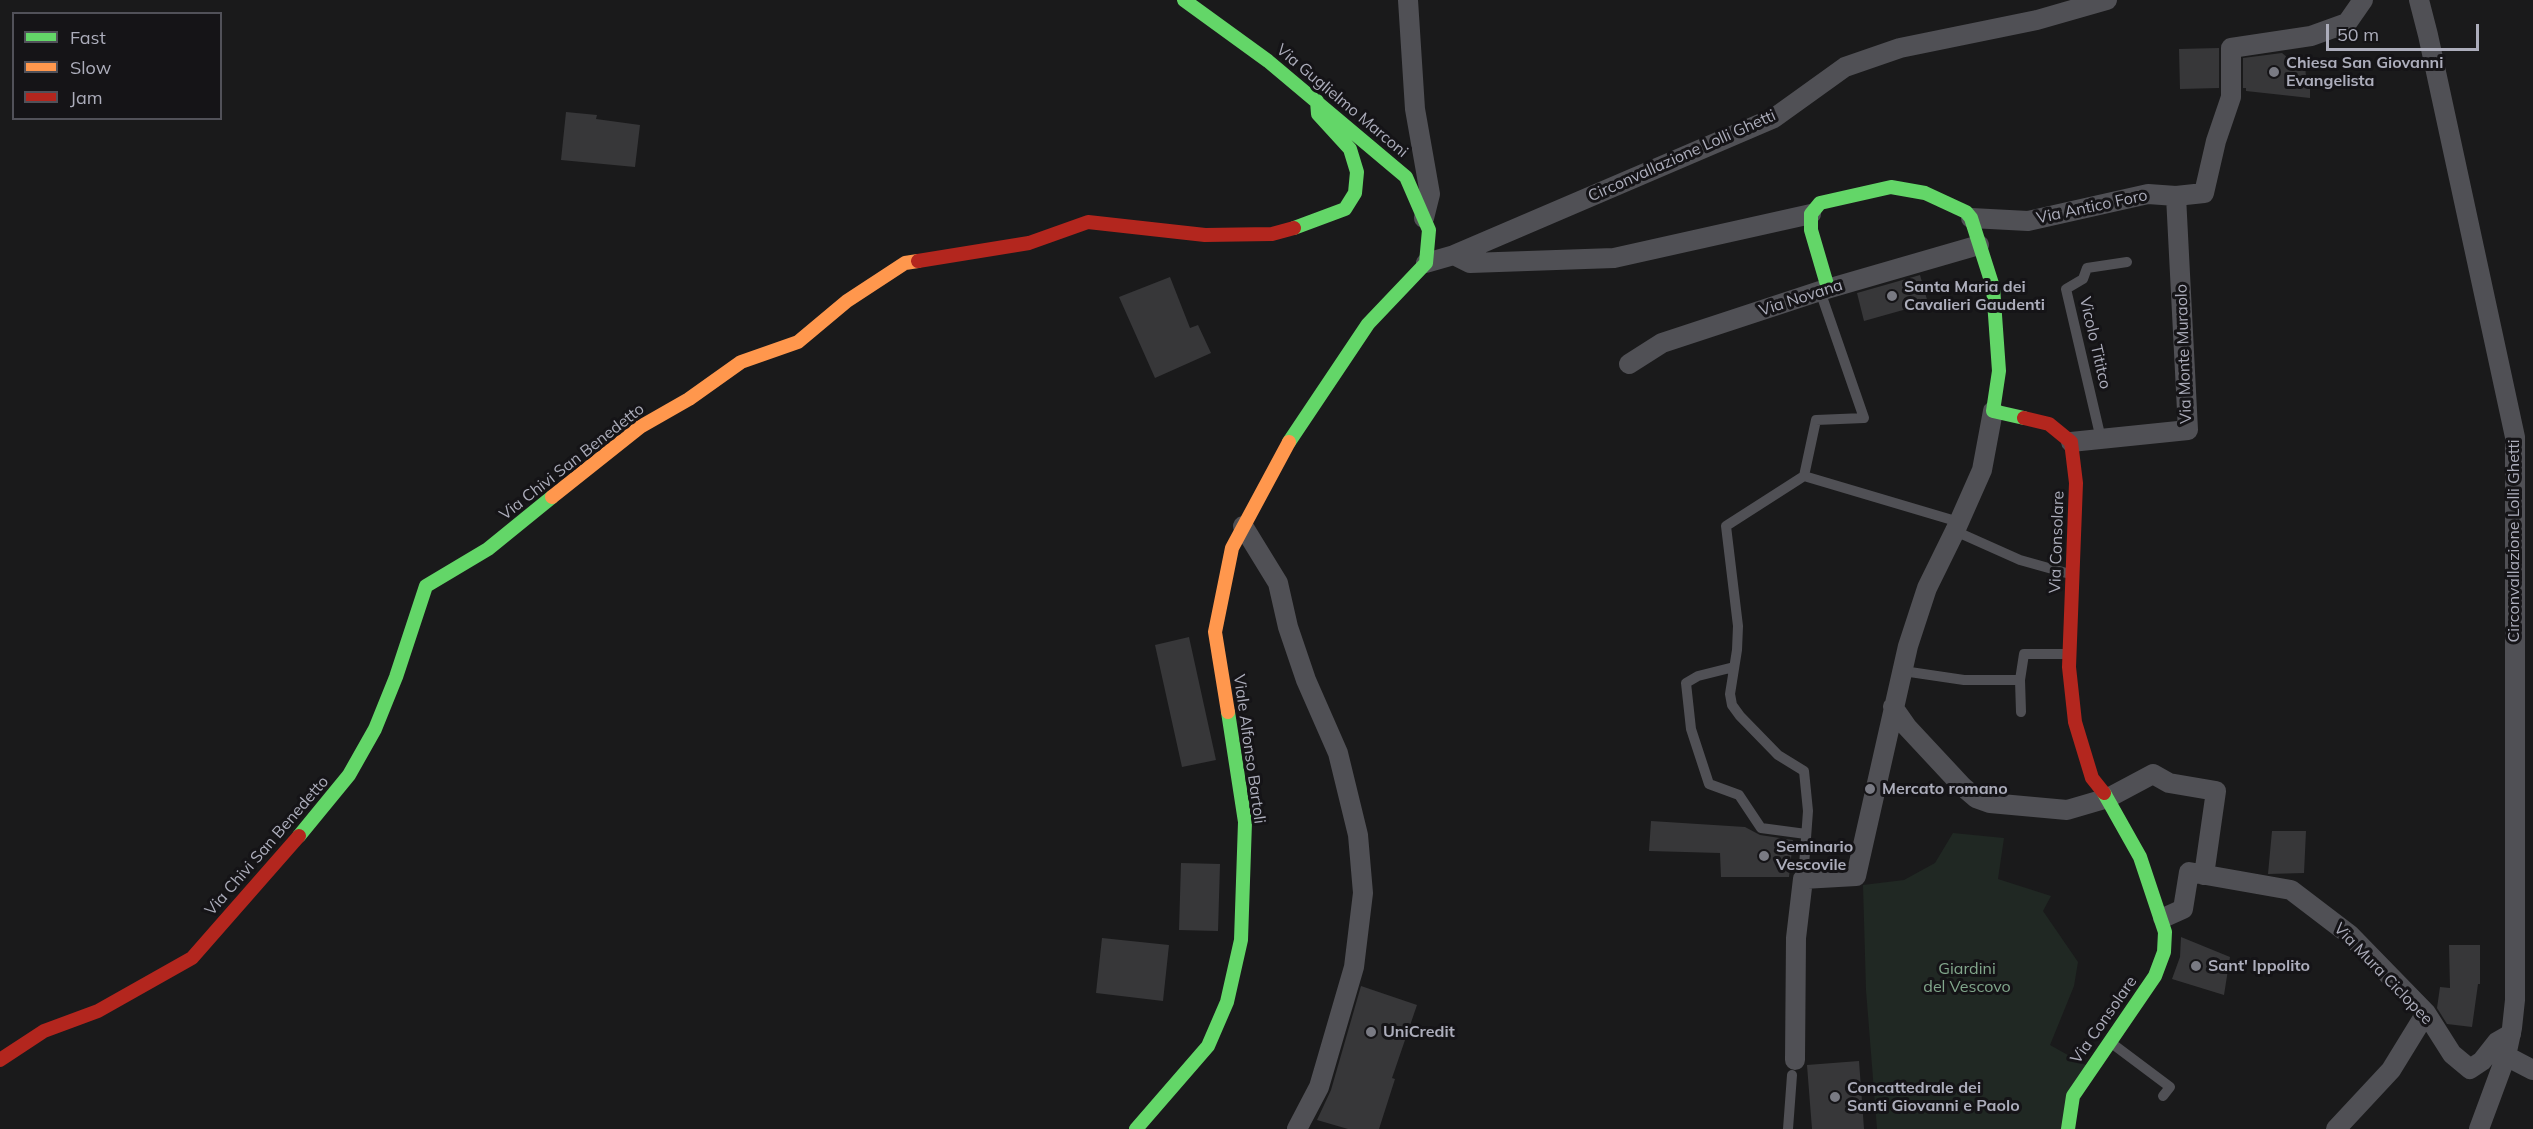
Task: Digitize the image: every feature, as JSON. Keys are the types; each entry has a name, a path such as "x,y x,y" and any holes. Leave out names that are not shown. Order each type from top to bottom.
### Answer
{"street":[{"name":"Via Guglielmo Marconi","path":"1184,0 1268,61 1406,177 1429,230 1426,263"},
{"path":"1408,0 1415,109 1430,194 1424,218"},
{"name":"Circonvallazione Lolli Ghetti","path":"1426,263 1454,255 1774,118 1845,66 1900,48 2037,20 2107,0"},
{"name":"Via Antico Foro","path":"1971,218 2028,221 2148,194 2176,196 2204,193 2216,141 2231,97 2230,48 2311,36 2347,23 2363,0"},
{"name":"Circonvallazione Lolli Ghetti","path":"2419,0 2431,46 2514,437 2515,1000 2506,1056 2479,1129"},
{"name":"Via Chivi San Benedetto","path":"0,1060 44,1031 98,1011 192,957 303,832 350,775 375,729 396,677 426,586 489,549 640,427 689,399 741,362 798,342 847,300 905,263 1029,243 1088,222 1176,233 1272,234 1304,226 1345,209 1355,193 1357,172 1350,149 1318,114 1317,101"},
{"path":"1454,255 1470,263 1614,258 1811,214 1820,203 1891,187 1925,193 1959,208 1971,218 1993,287 2000,371 1982,470 1927,588 1893,706 1856,876 1803,879 1796,939 1794,1067"},
{"name":"Via Monte Muraolo","path":"2071,442 2188,430 2185,332 2176,196"},
{"path":"1811,214 1811,230 1824,289"},
{"name":"Via Novana","path":"1629,364 1662,343 1824,289 1979,245"},
{"path":"1297,1129 1319,1087 1354,967 1363,893 1358,835 1338,753 1306,680 1288,627 1278,583 1244,526 1280,456 1368,324 1426,263"},
{"path":"1993,411 2049,424 2071,442"},
{"name":"Via Consolare","path":"2068,1129 2073,1096 2155,976 2164,952 2165,932 2163,918 2139,857 2108,798 2092,778 2075,722 2068,667 2076,483 2071,442"},
{"name":"Viale Alfonso Bartoli","path":"1136,1129 1208,1046 1227,1002 1241,940 1245,822 1215,632 1232,548 1244,526"},
{"path":"1893,706 1907,727 1976,798 1990,803 2067,810 2108,798 2153,774 2169,783 2216,791 2204,875 2189,872 2183,909 2163,918"},
{"name":"Via Mura Ciclopee","path":"2204,875 2291,890 2350,935 2426,1013 2452,1054 2470,1069 2482,1061 2497,1042 2511,1034"},
{"path":"2336,1129 2391,1070 2426,1013"},
{"path":"2506,1056 2533,1070"}],"lane":[{"name":"Vicolo Tititco","path":"2101,439 2066,289 2083,279 2087,268 2127,262"},
{"path":"1803,879 1808,811 1804,771 1778,755 1732,705 1730,694 1738,626 1726,526 1804,476 1816,420 1864,418 1824,289"},
{"path":"1804,476 1957,527 2020,560 2072,574"},
{"path":"2021,712 2020,680 2024,654 2070,654"},
{"path":"1734,668 1698,676 1686,683 1691,729 1709,784 1739,795 1761,828 1806,834"},
{"path":"1903,671 1964,680 2020,680"},
{"path":"2110,1042 2170,1087 2163,1096"},
{"path":"1788,1129 1794,1067"}],"green space":[{"name":"Giardini del Vescovo","path":"1953,833 2004,838 1998,879 2051,896 2043,911 2078,962 2074,986 2050,1045 2091,1068 2062,1129 1877,1129 1866,990 1863,885 1904,880 1935,863"}],"building":[{"path":"2219,48 2219,88 2180,89 2179,49"},
{"name":"Chiesa San Giovanni Evangelista","path":"2282,53 2294,63 2305,63 2306,78 2310,79 2310,98 2246,91 2246,88 2243,88 2243,58"},
{"path":"566,112 597,115 596,119 640,125 635,167 561,160"},
{"name":"Santa Maria dei Cavalieri Gaudenti","path":"1920,275 1928,303 1864,321 1857,293"},
{"path":"1170,277 1190,328 1198,325 1211,353 1155,378 1119,297"},
{"path":"1189,637 1216,760 1182,767 1155,645"},
{"path":"1651,821 1745,827 1760,835 1793,840 1789,877 1721,877 1720,853 1649,851"},
{"path":"2272,831 2306,831 2304,873 2268,874"},
{"path":"1181,863 1220,864 1218,931 1179,930"},
{"name":"Sant' Ippolito","path":"2181,937 2230,957 2224,995 2172,979 2180,957"},
{"path":"1102,938 1169,945 1163,1001 1096,993"},
{"path":"2449,945 2480,945 2480,984 2478,984 2472,1027 2447,1024 2437,1008 2440,987 2450,988"},
{"path":"1361,986 1417,1005 1392,1078 1395,1079 1379,1129 1348,1129 1317,1120 1331,1090"},
{"name":"Concattedrale dei Santi Giovanni e Paolo","path":"1859,1061 1864,1129 1812,1129 1807,1065"}],"traffic: fast":[{"path":"1184,0 1268,61 1406,177 1429,230 1426,263 1368,324 1289,442"},
{"path":"1294,228 1345,209 1355,193 1357,172 1350,149 1318,114 1317,101"},
{"path":"1828,288 1811,230 1811,214 1820,203 1891,187 1925,193 1966,212 1971,218 1993,287 1999,371 1993,411 2024,418"},
{"path":"299,836 349,775 375,729 396,677 426,586 488,549 552,497"},
{"path":"1136,1129 1208,1046 1227,1002 1241,940 1245,822 1228,712"},
{"path":"2068,1129 2073,1096 2155,976 2164,952 2165,932 2140,857 2104,793"}],"traffic: slow":[{"path":"552,497 640,427 689,399 741,362 798,342 847,301 905,263 918,261"},
{"path":"1228,712 1215,632 1232,548 1289,442"}],"traffic: jam":[{"path":"918,261 1029,243 1088,222 1205,235 1272,234 1294,228"},
{"path":"2024,418 2049,424 2071,442 2076,483 2069,667 2075,722 2092,778 2104,793"},
{"path":"0,1060 44,1031 98,1011 192,958 299,836"}],"place":[{"name":"Chiesa San Giovanni Evangelista","path":"2274,72"},
{"name":"Santa Maria dei Cavalieri Gaudenti","path":"1892,296"},
{"name":"Mercato romano","path":"1870,789"},
{"name":"Seminario Vescovile","path":"1764,856"},
{"name":"Sant' Ippolito","path":"2196,966"},
{"name":"UniCredit","path":"1371,1032"},
{"name":"Concattedrale dei Santi Giovanni e Paolo","path":"1835,1097"}]}
